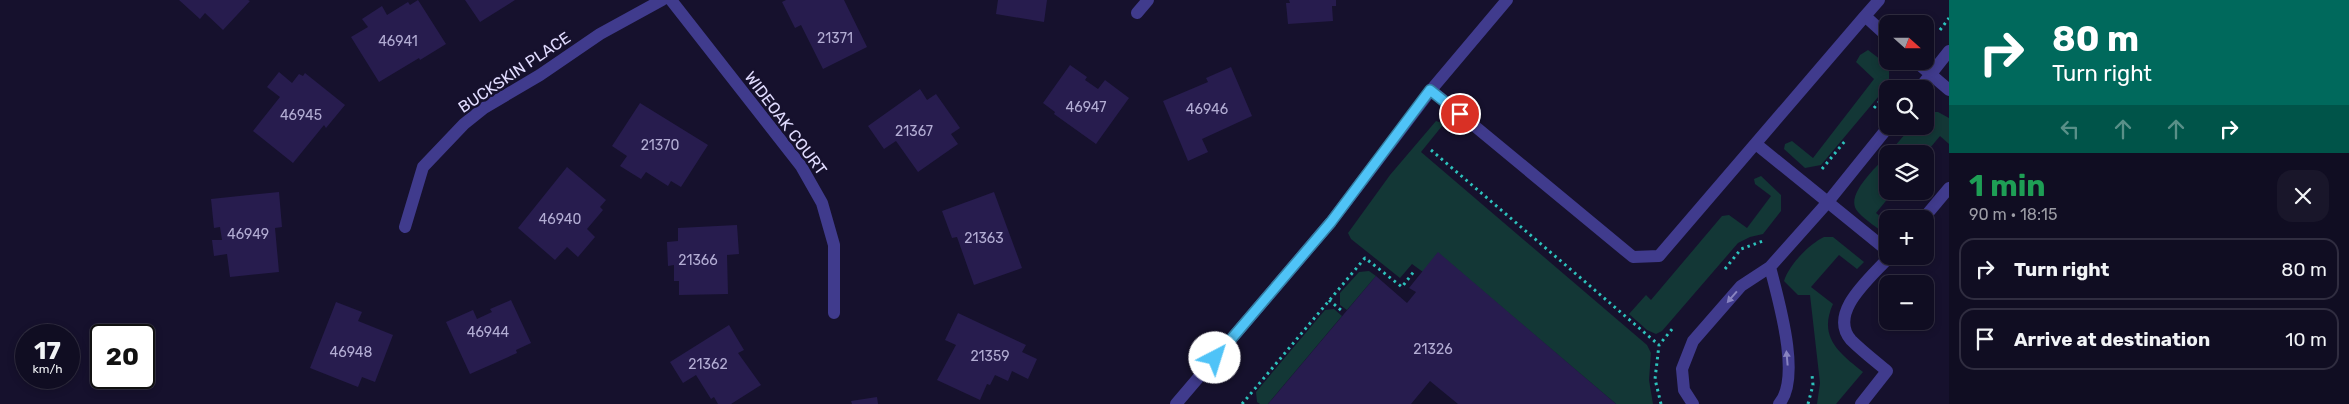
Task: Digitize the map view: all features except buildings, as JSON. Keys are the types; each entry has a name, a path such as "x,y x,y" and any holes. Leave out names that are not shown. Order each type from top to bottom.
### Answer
{"street":[{"name":"BUCKSKIN PLACE","path":"405,227 423,168 464,124 484,108 540,75 600,34 662,0"},
{"name":"WIDEOAK COURT","path":"670,0 801,166 822,203 834,245 834,313"},
{"path":"1138,12 1148,0"},
{"path":"1176,404 1331,222 1430,90 1506,0"},
{"path":"1430,90 1633,258 1659,256 1879,0"},
{"path":"1865,16 1879,29"},
{"path":"1926,80 1949,51"},
{"path":"1925,70 1949,90"},
{"path":"1692,404 1684,390 1682,369 1693,341 1741,286 1770,267 1827,203 1882,135"},
{"path":"1756,144 1879,244"},
{"path":"1931,210 1949,188"},
{"path":"1861,404 1887,371 1850,339 1843,325 1847,305 1882,265"},
{"path":"1770,267 1785,325 1789,374 1785,397 1779,404"}],"path":[{"path":"1431,150 1659,345"},
{"path":"1242,404 1365,258 1402,287 1415,270"},
{"path":"1329,300 1342,311"}],"green space":[{"path":"1868,50 1879,58 1879,70 1889,70 1889,80 1879,80 1879,96 1821,165 1805,168 1784,149 1785,144 1792,141 1813,158 1874,79 1856,62 1860,55"},
{"path":"1934,112 1949,118 1949,144 1940,136 1932,145 1896,145 1904,135 1934,135"},
{"path":"1436,121 1442,123 1442,126 1421,152 1647,345 1651,353 1649,380 1653,404 1616,404 1438,253 1423,272 1412,264 1400,278 1351,239 1348,233 1390,175"},
{"path":"1879,163 1879,200 1887,200 1876,213 1879,215 1879,229 1858,212 1855,205 1858,190"},
{"path":"1761,176 1781,195 1781,211 1763,234 1750,237 1738,243 1662,331 1656,334 1647,330 1629,314 1646,295 1651,300 1722,216 1729,215 1747,228 1771,196 1755,184 1754,179"},
{"path":"1824,237 1833,237 1864,262 1857,269 1839,255 1811,287 1833,304 1828,326 1833,343 1846,358 1863,372 1836,404 1817,404 1820,383 1810,295 1798,295 1784,281 1790,268 1800,256"},
{"path":"1369,271 1376,276 1347,310 1340,305 1340,293 1359,272"},
{"path":"1334,309 1342,316 1268,404 1257,402 1256,392 1325,310"}],"route":[{"path":"1215,358 1331,222 1430,90 1460,114"}]}
